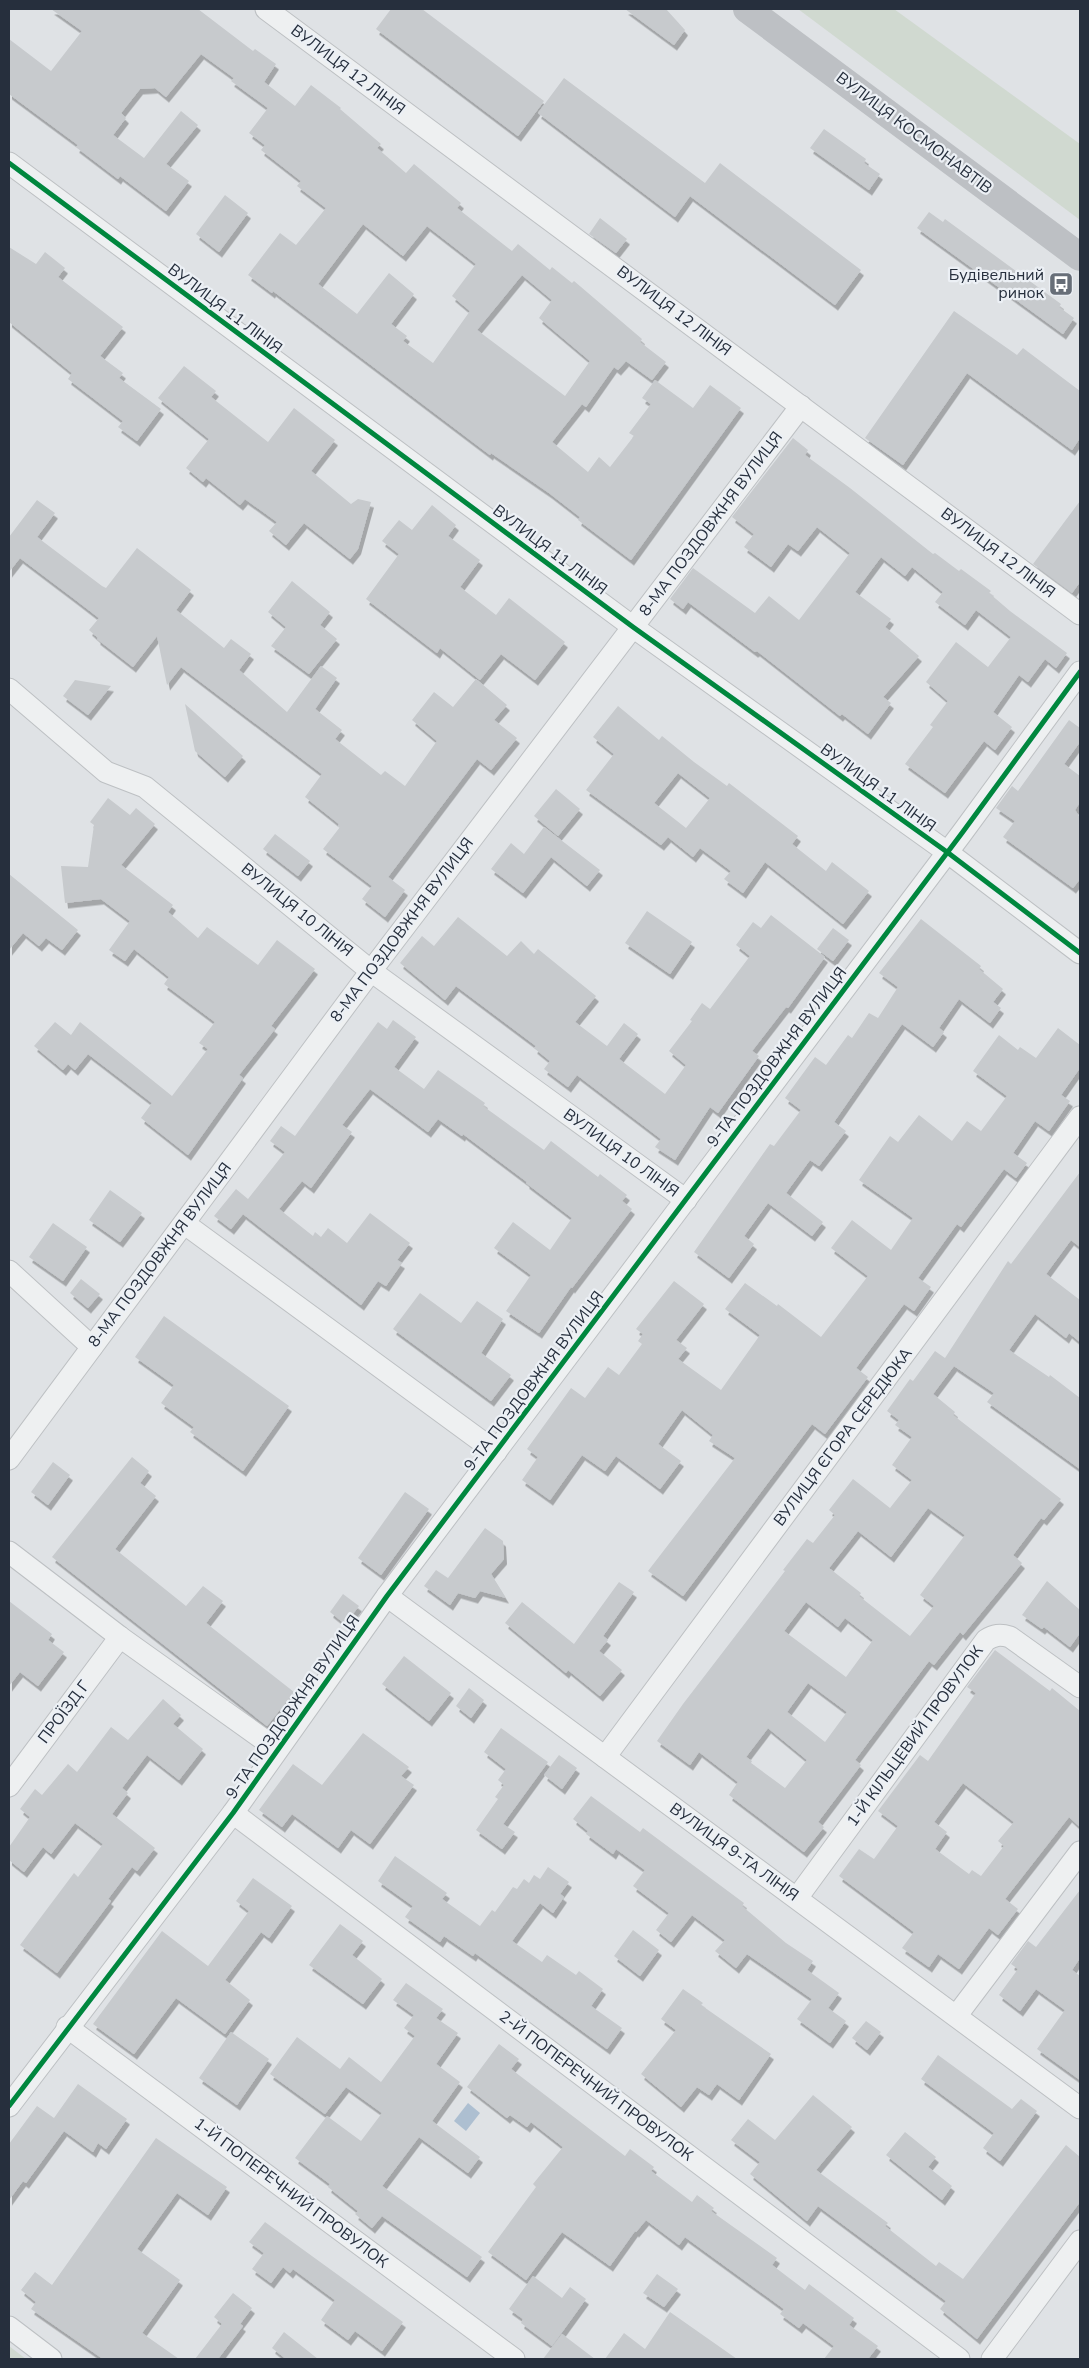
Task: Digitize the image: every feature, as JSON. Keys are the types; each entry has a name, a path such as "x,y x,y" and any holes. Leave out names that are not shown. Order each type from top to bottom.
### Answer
{"main road":[{"name":"ВУЛИЦЯ КОСМОНАВТІВ","path":"747,9 1080,257"}],"street":[{"name":"ВУЛИЦЯ 12 ЛІНІЯ","path":"266,9 1080,614"},
{"name":"ВУЛИЦЯ 11 ЛІНІЯ","path":"9,164 633,627 947,852 1080,953"},
{"name":"8-МА ПОЗДОВЖНЯ ВУЛИЦЯ","path":"9,1459 371,971 801,406"},
{"name":"9-ТА ПОЗДОВЖНЯ ВУЛИЦЯ","path":"9,2106 67,2027 233,1812 387,1596 947,852 1080,672"},
{"name":"ВУЛИЦЯ 10 ЛІНІЯ","path":"9,689 106,772 145,787 371,971 686,1200"},
{"name":"ВУЛИЦЯ ЄГОРА СЕРЕДЮКА","path":"605,1757 1080,1117"},
{"path":"185,1224 496,1452"},
{"path":"9,1271 92,1347"},
{"path":"9,1552 120,1637 277,1749"},
{"name":"ВУЛИЦЯ 9-ТА ЛІНІЯ","path":"387,1596 957,2015 1080,2108"},
{"name":"1-Й КІЛЬЦЕВИЙ ПРОВУЛОК","path":"797,1898 986,1640 993,1636 1010,1637 1080,1687"},
{"name":"ПРОЇЗД Г","path":"9,1786 120,1637"},
{"name":"2-Й ПОПЕРЕЧНИЙ ПРОВУЛОК","path":"233,1812 959,2359"},
{"path":"957,2015 1080,1852"},
{"name":"1-Й ПОПЕРЕЧНИЙ ПРОВУЛОК","path":"67,2027 514,2359"},
{"path":"992,2359 1080,2241"},
{"path":"9,2327 51,2359"}],"shaded area":[{"path":"798,9 894,9 1080,144 1080,220"},
{"path":"9,2346 26,2359 9,2359"}],"water":[{"path":"468,2103 480,2113 466,2131 454,2121"}],"building":[{"path":"51,9 198,9 253,51 255,49 276,64 264,82 295,106 311,85 341,108 381,144 377,148 406,173 414,164 461,203 457,208 512,251 518,244 550,270 552,267 572,283 574,281 642,339 640,342 666,362 652,380 626,361 618,370 614,367 586,407 582,404 552,442 588,472 599,457 610,467 634,436 629,433 651,404 642,398 655,380 693,408 710,385 741,408 631,560 578,520 580,517 549,493 491,453 490,455 273,291 272,293 248,275 280,233 296,245 326,208 297,186 301,181 261,150 265,145 249,133 268,108 231,81 234,78 201,54 166,97 155,88 140,89 121,113 126,118 113,135 144,158 181,111 198,125 166,164 189,181 166,211 120,176 118,179 76,147 78,145 9,94 9,39 51,71 82,31","holes":["363,224 403,256 427,226 476,264 452,296 470,311 433,363 403,341 407,336 391,324 414,294 389,273 357,314 318,284","522,275 552,300 539,318 590,361 565,396 477,330"]},
{"path":"391,9 422,9 544,101 518,136 376,29"},
{"path":"625,9 666,9 685,30 674,45"},
{"path":"564,78 705,183 720,163 861,270 835,305 690,196 675,217 538,113"},
{"path":"824,129 866,159 864,163 880,174 869,190 810,148"},
{"path":"225,195 248,213 219,252 196,234"},
{"path":"929,212 943,222 945,219 1061,304 1059,307 1074,318 1063,334 917,228"},
{"path":"600,218 627,239 616,253 589,234"},
{"path":"9,247 36,264 45,252 65,268 58,277 123,327 100,356 123,373 119,378 161,409 137,441 118,427 123,421 68,379 72,373 9,322"},
{"path":"954,311 1017,355 1023,348 1080,391 1080,438 1072,450 967,373 903,465 865,438"},
{"path":"184,366 216,391 211,397 268,442 294,408 335,440 311,471 351,504 358,499 371,502 358,549 350,559 304,523 286,545 269,531 277,522 245,499 240,505 206,478 203,482 186,468 209,439 158,398"},
{"path":"793,438 808,450 805,455 933,554 935,553 959,571 961,569 991,591 989,593 1010,611 1067,653 1056,668 1045,659 1028,682 1019,675 993,712 1012,727 995,750 984,741 945,793 905,764 933,727 930,725 948,701 926,682 956,642 988,667 1011,637 976,610 965,625 935,602 943,592 912,567 905,576 881,557 855,592 891,619 885,627 919,656 883,697 891,703 868,734 842,714 840,716 757,651 755,652 688,602 683,609 670,599 693,568 755,613 769,596 799,620 850,553 817,527 798,551 788,544 771,567 744,547 754,534 732,517"},
{"path":"37,500 55,513 37,537 102,586 106,588 137,548 191,590 176,610 224,648 231,639 251,654 239,670 287,712 321,666 337,678 315,709 342,730 335,739 381,775 385,771 405,786 437,741 412,720 434,692 453,707 476,679 507,705 494,720 517,738 491,770 477,759 388,877 405,890 385,917 362,899 372,886 323,849 340,827 338,826 339,824 305,797 322,774 181,667 167,685 157,636 133,667 97,639 89,630 99,618 73,598 20,558 9,572 9,537"},
{"path":"1080,501 1080,582 1072,593 1033,564"},
{"path":"432,505 456,525 448,536 480,560 460,587 496,615 509,598 565,642 535,680 501,654 480,680 440,648 437,653 366,599 399,554 382,541 399,520 412,530"},
{"path":"292,581 330,612 320,625 337,639 309,674 271,646 286,627 268,612"},
{"path":"75,680 111,686 88,715 63,696"},
{"path":"185,704 243,756 225,777 195,751"},
{"path":"618,706 659,740 662,736 694,762 727,786 729,783 798,836 792,844 826,871 832,862 869,891 843,924 765,862 743,893 724,879 731,871 700,848 693,857 668,837 661,845 586,790 614,754 593,737","holes":["678,773 710,798 686,828 654,803"]},
{"path":"1069,720 1080,728 1080,742 1064,764 1080,776 1080,802 1075,810 1080,818 1080,879 1073,888 1003,837 1015,821 996,808 1012,786 1018,791"},
{"path":"556,789 580,809 558,836 534,816"},
{"path":"108,798 130,815 136,808 155,824 121,865 173,905 168,912 198,938 207,927 258,965 277,940 315,969 271,1026 275,1029 239,1075 243,1078 188,1155 141,1118 152,1103 88,1054 75,1070 68,1064 63,1070 34,1046 55,1022 71,1035 80,1022 172,1096 208,1049 199,1043 215,1022 164,984 169,977 134,949 125,961 109,950 130,921 101,899 65,903 61,866 88,867 94,825 90,822"},
{"path":"544,827 600,870 587,886 551,857 523,893 491,869 511,843 524,854"},
{"path":"275,834 310,861 298,876 263,849"},
{"path":"9,874 78,930 62,950 46,938 39,946 23,933 9,950"},
{"path":"647,911 692,942 670,974 625,943"},
{"path":"771,915 825,957 788,1008 786,1007 752,1051 759,1056 718,1113 710,1107 675,1160 655,1147 661,1139 577,1075 568,1087 544,1069 550,1061 534,1048 536,1046 456,986 445,1000 400,963 422,936 434,946 458,917 507,956 521,941 534,954 538,949 596,996 575,1022 607,1046 624,1023 638,1034 619,1059 665,1094 686,1065 669,1051 692,1021 690,1020 702,1003 710,1009 750,956 736,945 753,922 761,928"},
{"path":"921,919 981,966 979,969 1003,989 993,1002 1001,1008 990,1023 959,999 939,1028 944,1032 933,1047 902,1024 834,1122 846,1131 819,1166 810,1160 786,1193 823,1222 812,1236 768,1203 744,1236 754,1244 729,1278 694,1252 770,1144 774,1146 801,1110 785,1098 815,1057 826,1065 848,1035 852,1038 869,1013 878,1018 898,987 879,973"},
{"path":"833,928 849,940 833,961 817,949"},
{"path":"393,1020 416,1037 394,1067 424,1089 438,1070 485,1103 483,1106 544,1150 551,1141 598,1177 600,1174 627,1195 622,1201 632,1209 571,1287 539,1333 506,1311 531,1275 494,1248 513,1222 550,1250 572,1218 463,1134 462,1136 438,1119 428,1132 370,1089 342,1125 352,1132 311,1188 302,1181 279,1209 313,1236 315,1232 321,1237 328,1228 347,1243 370,1213 410,1243 397,1260 402,1263 386,1286 378,1281 361,1305 243,1214 231,1229 214,1216 236,1189 248,1199 285,1152 270,1141 281,1126 295,1136 378,1022 387,1029"},
{"path":"1058,1028 1080,1045 1080,1068 1061,1095 1070,1101 1049,1131 1035,1121 1013,1153 1027,1163 1016,1178 1004,1169 961,1227 957,1224 918,1278 931,1287 914,1311 904,1304 856,1368 868,1377 825,1434 812,1424 683,1596 648,1571 735,1458 709,1441 713,1435 682,1410 658,1444 681,1461 660,1489 616,1456 605,1471 582,1455 550,1500 522,1480 538,1457 527,1449 571,1388 585,1398 608,1367 619,1375 642,1344 638,1341 643,1334 636,1329 674,1281 704,1304 676,1340 687,1348 678,1359 721,1390 760,1335 725,1309 745,1283 777,1306 778,1304 821,1337 868,1276 831,1248 852,1220 891,1250 913,1218 859,1180 890,1136 898,1142 919,1115 952,1141 967,1121 981,1131 1007,1096 973,1071 999,1035 1018,1050 1020,1047 1036,1058"},
{"path":"1080,1172 1080,1247 1071,1240 1046,1274 1080,1300 1080,1342 1069,1333 1066,1338 1035,1314 1009,1350 1049,1377 1050,1375 1080,1398 1080,1469 987,1402 994,1393 954,1366 933,1394 955,1412 953,1415 1061,1499 1044,1520 1041,1518 1013,1555 1022,1563 963,1635 960,1632 934,1665 929,1661 855,1760 861,1765 818,1822 824,1827 804,1852 729,1795 738,1782 699,1752 690,1765 657,1741 807,1539 813,1543 835,1515 829,1510 853,1479 890,1508 912,1480 892,1465 912,1437 895,1425 899,1420 887,1411 910,1379 913,1381 935,1351 945,1358 1008,1261 1011,1264","holes":["928,1508 965,1535 920,1595 934,1606 910,1636 859,1596 861,1593 829,1568 858,1531 891,1557","806,1602 838,1627 845,1618 873,1640 846,1677 784,1631","808,1683 847,1712 825,1742 787,1712","768,1728 807,1760 785,1788 751,1763 752,1761 746,1757"]},
{"path":"110,1190 142,1213 120,1242 89,1220"},
{"path":"53,1223 87,1247 63,1281 29,1257"},
{"path":"81,1279 100,1294 88,1308 70,1293"},
{"path":"420,1293 461,1323 477,1301 503,1319 481,1353 511,1375 491,1401 393,1329"},
{"path":"164,1316 289,1406 243,1471 190,1432 194,1427 161,1403 174,1385 135,1357"},
{"path":"132,1457 149,1471 140,1483 156,1496 115,1549 186,1606 203,1586 223,1601 206,1623 294,1692 267,1726 52,1557"},
{"path":"53,1462 70,1475 48,1505 31,1492"},
{"path":"405,1492 429,1509 381,1575 358,1558"},
{"path":"485,1528 503,1541 504,1559 491,1574 506,1598 480,1591 475,1598 458,1593 450,1605 424,1586 436,1570 448,1578"},
{"path":"1047,1581 1080,1610 1080,1633 1070,1647 1044,1627 1042,1629 1022,1615"},
{"path":"619,1582 634,1592 603,1636 608,1640 599,1651 622,1670 600,1696 568,1670 566,1673 505,1623 522,1602 574,1644"},
{"path":"343,1594 359,1606 345,1624 330,1612"},
{"path":"9,1601 52,1634 48,1640 64,1652 38,1686 20,1672 9,1686"},
{"path":"995,1650 1050,1691 1052,1688 1080,1711 1080,1827 1069,1817 1005,1899 1018,1909 998,1935 989,1928 959,1969 938,1954 929,1967 902,1948 914,1932 839,1876 859,1849 874,1859 898,1826 878,1811 920,1755 928,1761 976,1693 967,1687","holes":["963,1783 1014,1822 998,1841 1004,1846 981,1876 972,1870 969,1874 935,1849 947,1832 934,1822"]},
{"path":"404,1656 451,1693 429,1721 382,1684"},
{"path":"469,1688 484,1700 471,1718 456,1706"},
{"path":"163,1699 181,1715 173,1724 203,1749 179,1780 147,1755 122,1788 128,1793 112,1814 155,1848 137,1871 132,1867 108,1899 111,1901 57,1973 20,1945 74,1873 78,1877 103,1844 75,1823 51,1854 43,1847 24,1872 9,1860 9,1847 30,1817 20,1809 35,1789 42,1795 68,1764 77,1772 111,1727 128,1740"},
{"path":"501,1728 548,1762 503,1824 515,1832 502,1849 476,1830 498,1799 495,1797 504,1785 498,1780 506,1769 484,1752"},
{"path":"363,1733 409,1767 401,1776 414,1785 370,1844 351,1830 338,1848 292,1814 282,1827 259,1810 293,1764 322,1785"},
{"path":"559,1755 577,1768 562,1789 544,1775"},
{"path":"591,1796 640,1832 643,1828 744,1903 742,1906 786,1943 813,1961 807,1970 839,1993 828,2008 846,2021 830,2043 797,2019 812,1999 747,1954 736,1968 715,1951 725,1940 692,1915 671,1942 656,1930 669,1913 633,1886 645,1870 616,1849 613,1854 586,1834 588,1831 573,1819"},
{"path":"395,1856 447,1893 442,1899 480,1926 492,1910 495,1912 513,1887 517,1889 524,1879 529,1883 534,1875 540,1879 548,1867 569,1882 560,1894 564,1897 553,1913 540,1903 512,1941 542,1962 547,1955 576,1975 579,1971 603,1989 591,2006 622,2028 607,2049 475,1953 473,1956 444,1936 440,1942 405,1917 413,1906 378,1881"},
{"path":"253,1878 292,1906 269,1938 261,1932 225,1980 250,2000 225,2034 176,1998 134,2054 93,2024 162,1931 208,1966 249,1911 236,1901"},
{"path":"1080,1890 1080,1958 1072,1970 1080,1976 1080,2080 1037,2049 1065,2010 1036,1989 1020,2011 999,1995 1018,1969 1011,1964 1028,1941 1036,1947"},
{"path":"340,1924 363,1941 352,1955 382,1979 363,2004 309,1965"},
{"path":"633,1930 659,1950 640,1976 614,1956"},
{"path":"406,1983 443,2009 436,2018 458,2033 436,2064 460,2082 432,2121 480,2157 468,2173 419,2137 382,2186 482,2257 467,2277 382,2216 372,2228 355,2214 358,2211 328,2187 330,2184 295,2158 327,2116 361,2141 382,2113 346,2087 325,2114 270,2074 297,2037 340,2069 349,2057 381,2082 415,2036 404,2028 414,2015 393,2000"},
{"path":"683,1989 703,2003 701,2005 771,2054 739,2100 717,2084 709,2095 697,2087 681,2107 641,2074 676,2030 661,2019"},
{"path":"866,2021 881,2032 867,2050 852,2038"},
{"path":"231,2032 269,2059 237,2105 199,2078"},
{"path":"499,2044 519,2059 511,2069 625,2156 630,2149 654,2167 651,2171 692,2202 697,2195 714,2208 711,2211 777,2258 772,2265 805,2290 809,2284 854,2318 849,2325 878,2346 868,2359 824,2359 834,2346 803,2323 799,2328 780,2314 784,2309 685,2237 679,2245 646,2220 635,2231 610,2266 562,2232 526,2280 488,2252 536,2187 533,2184 563,2147 531,2122 527,2127 510,2115 507,2118 467,2087"},
{"path":"938,2055 1012,2109 1021,2099 1037,2111 1000,2161 983,2148 994,2133 921,2079"},
{"path":"78,2084 127,2119 106,2149 98,2143 93,2152 64,2131 26,2183 23,2181 9,2200 9,2144 37,2106 54,2118"},
{"path":"813,2095 852,2127 816,2170 888,2223 885,2226 936,2266 939,2262 963,2279 1066,2145 1080,2157 1080,2202 977,2339 940,2309 946,2301 818,2206 807,2221 750,2174 760,2162 731,2140 748,2119 775,2140"},
{"path":"905,2132 936,2157 928,2167 952,2186 942,2200 886,2155"},
{"path":"156,2138 227,2187 208,2215 177,2193 137,2249 180,2280 142,2333 179,2359 103,2359 31,2309 36,2302 21,2290 35,2272 52,2285"},
{"path":"265,2222 403,2322 382,2351 355,2331 348,2340 321,2320 335,2300 293,2269 290,2273 283,2267 271,2283 252,2269 264,2253 249,2242"},
{"path":"657,2274 678,2289 664,2307 643,2293"},
{"path":"533,2276 562,2298 570,2287 586,2299 552,2346 521,2323 523,2319 509,2309"},
{"path":"233,2293 252,2308 240,2324 243,2326 218,2359 195,2359 222,2324 214,2317"},
{"path":"670,2312 737,2359 605,2359 624,2333 645,2349"},
{"path":"284,2332 318,2359 286,2359 272,2348"},
{"path":"562,2334 595,2359 543,2359"}],"cycle path":[{"path":"9,163 633,627 947,852 1080,953"},
{"path":"9,2106 233,1813 387,1596 962,833 1080,672"}],"place":[{"name":"Будівельний ринок","path":"1061,284"}]}
